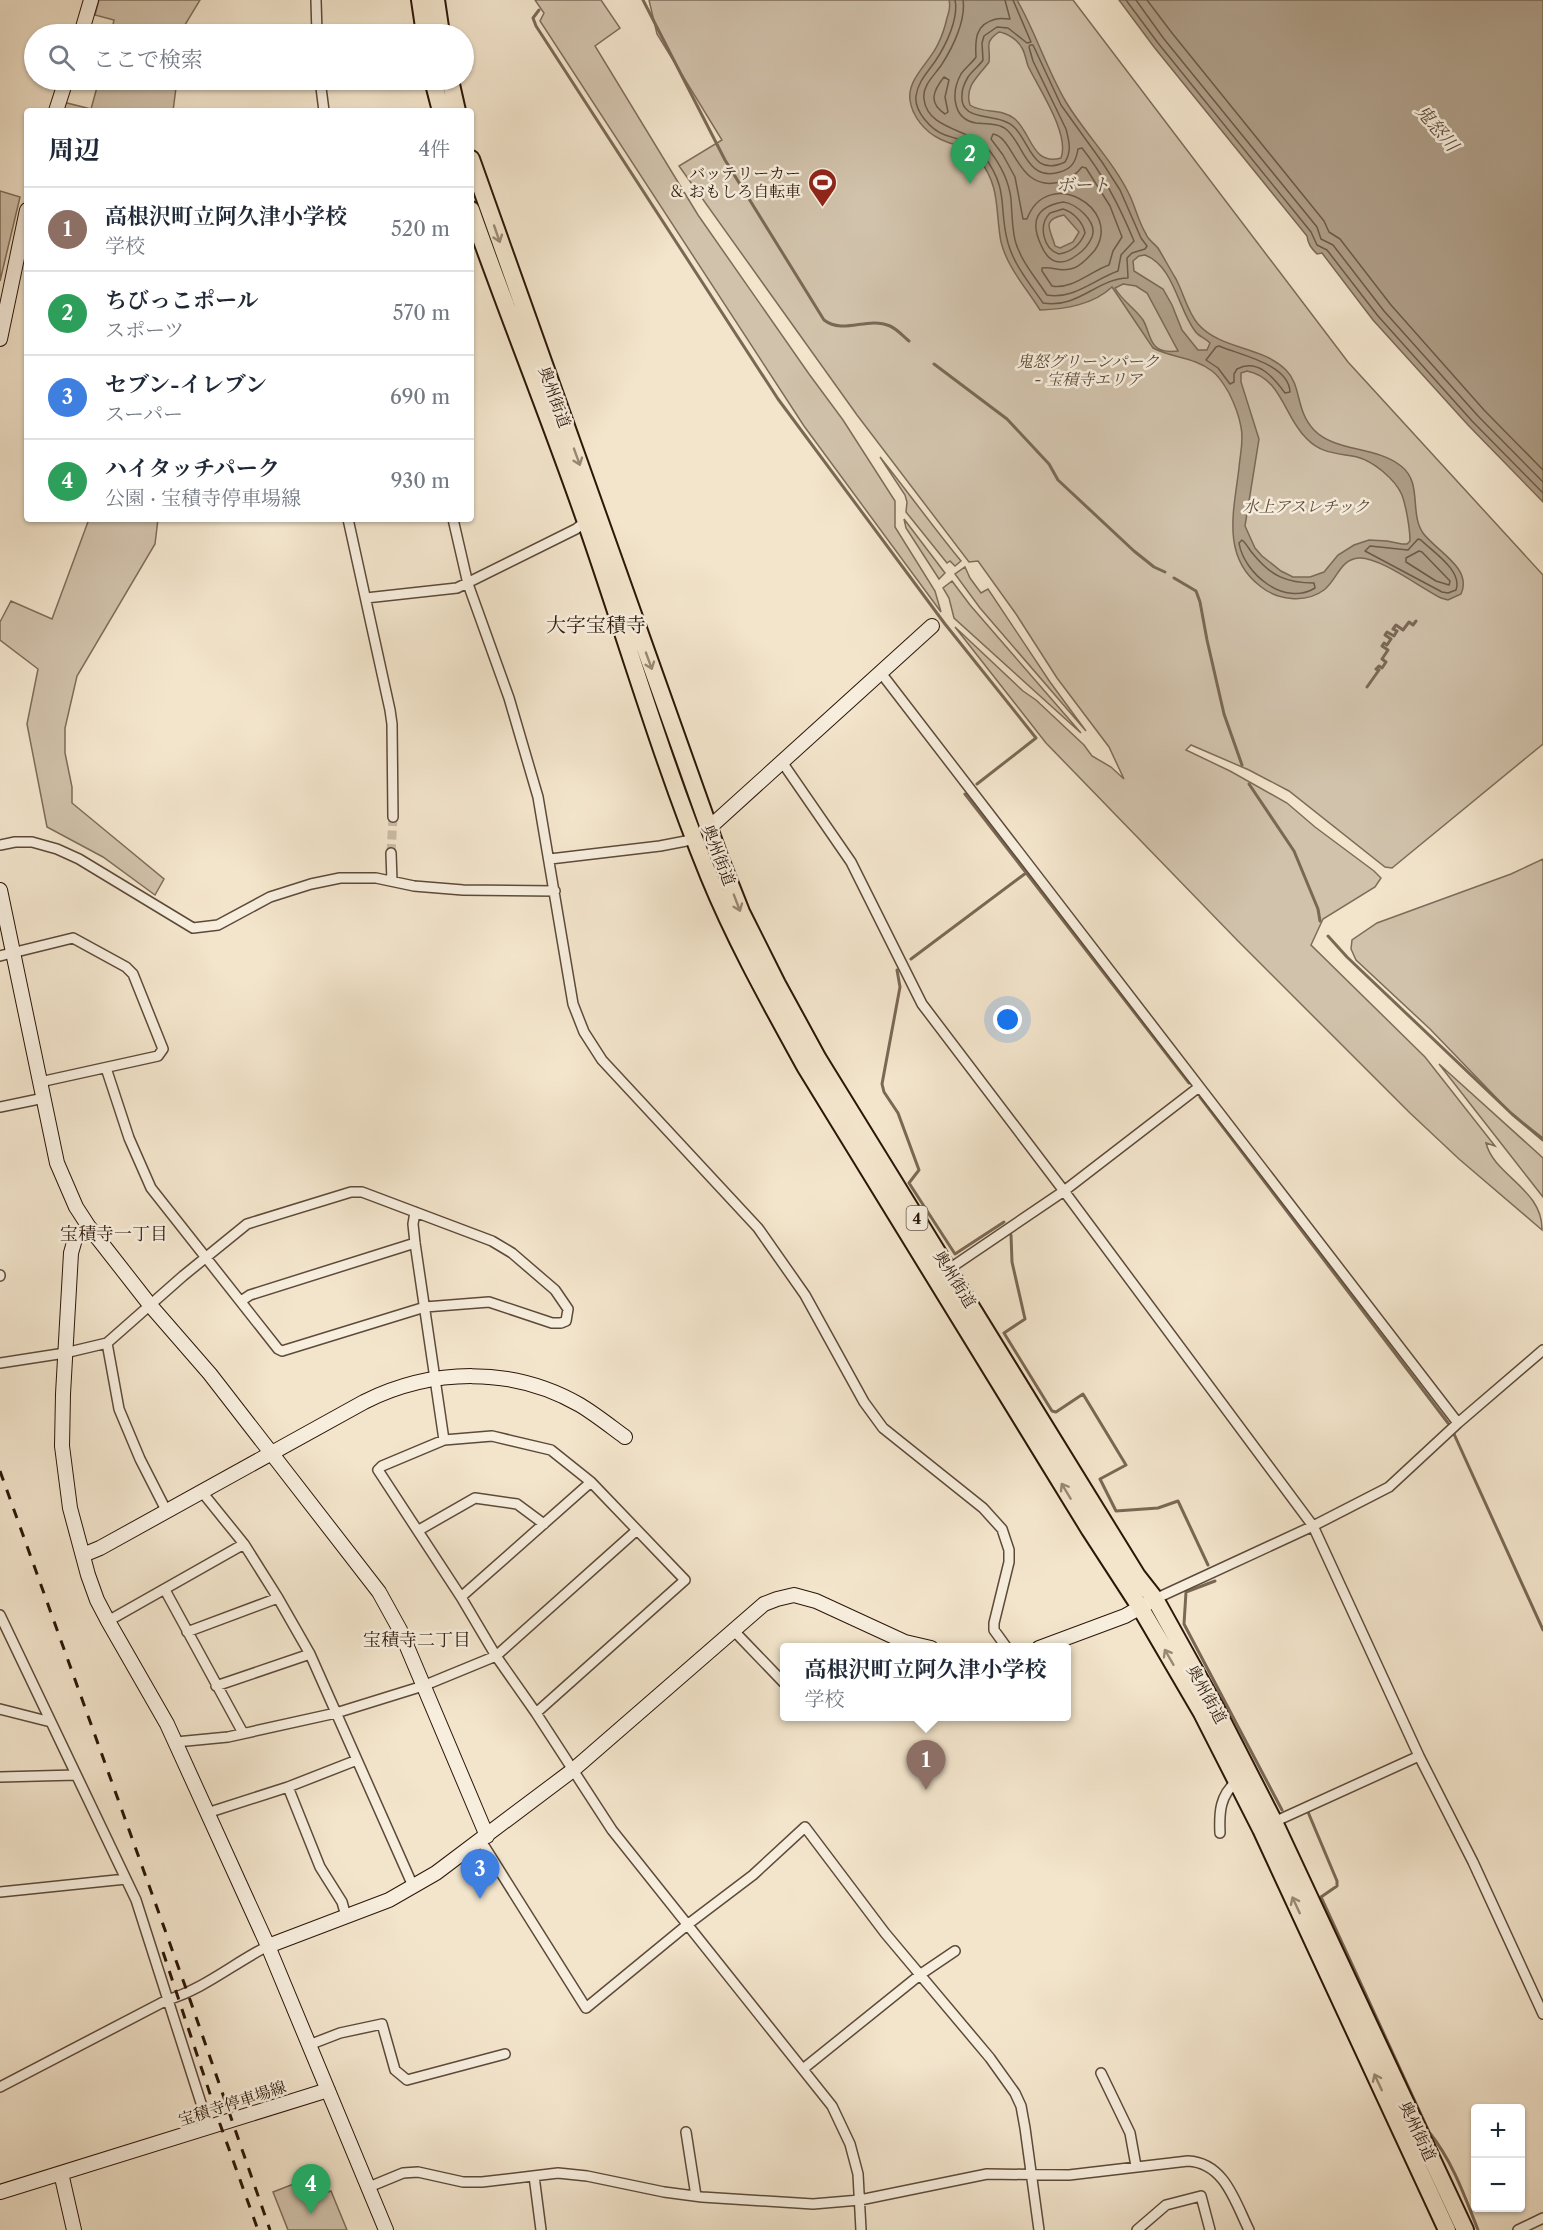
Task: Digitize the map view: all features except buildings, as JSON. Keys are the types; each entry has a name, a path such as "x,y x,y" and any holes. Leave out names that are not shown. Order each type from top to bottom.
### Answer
{"highway":[{"path":"420,0 424,24"},
{"path":"436,0 440,24"},
{"path":"436,90 440,108"},
{"path":"452,90 456,108"},
{"name":"奥州街道","path":"474,168 702,833 709,876 733,929 805,1066 1090,1530 1148,1603 1215,1707 1274,1822 1465,2230"},
{"name":"奥州街道","path":"474,218 702,833 777,984 818,1059 1137,1576 1148,1603 1261,1829 1448,2230"}],"street":[{"path":"84,24 91,0"},
{"path":"316,0 317,24"},
{"path":"57,108 63,90"},
{"path":"321,90 324,108"},
{"path":"0,339 24,224"},
{"path":"366,598 457,588 576,529 586,521"},
{"path":"349,522 392,724 393,817"},
{"path":"454,522 468,584 522,738 538,797 573,1004 584,1032 593,1048 624,1085 758,1228 805,1294 864,1402 883,1428 983,1508 1002,1529 1009,1550 1009,1562 994,1630 1004,1643"},
{"path":"550,858 660,846 686,841 702,833 932,626"},
{"path":"881,673 1458,1423"},
{"path":"782,762 851,862 922,1004 1313,1526 1419,1756 1473,1862 1543,2014"},
{"path":"0,845 32,842 57,849 79,859 194,928 218,925 270,897 311,884 340,878 376,878 414,886 463,890 555,891"},
{"path":"392,853 392,881"},
{"path":"0,890 6,955 44,1098 57,1163 76,1207 150,1305 210,1374 379,1592 400,1629 484,1838 586,2008 687,1925 753,1875 806,1827 885,1933 990,2058 1015,2093 1021,2106 1039,2230"},
{"path":"6,955 73,938 126,967 133,975 163,1049 158,1056 40,1082"},
{"path":"0,1363 65,1353 107,1343 150,1305 206,1258 247,1224 351,1192 362,1192 492,1241 512,1253 555,1290 568,1309 569,1315 566,1321 552,1323 489,1302 425,1307 282,1351 278,1349 241,1301 206,1258 151,1188 129,1138 106,1068"},
{"path":"949,1269 1064,1191 1199,1087"},
{"path":"0,1107 44,1098"},
{"path":"415,1212 413,1224 415,1243 444,1440"},
{"path":"89,1227 75,1239 71,1253 62,1422 64,1471 70,1508 83,1555 97,1600 176,1742 268,1946 386,2230"},
{"path":"241,1301 250,1295 415,1243"},
{"path":"107,1343 119,1409 140,1459 167,1512"},
{"path":"1050,1643 1125,1616 1389,1487 1458,1423 1543,1350"},
{"path":"83,1555 167,1512 385,1391 435,1379 470,1375 504,1378 524,1383 579,1405 625,1437"},
{"path":"536,1713 685,1580 591,1482 551,1450 492,1436 444,1440 382,1466 378,1470 419,1530 496,1656 612,1830 832,2106 850,2144 858,2174 861,2230"},
{"path":"461,1597 591,1482"},
{"path":"202,1492 244,1544 310,1654 413,1886"},
{"path":"419,1530 475,1498 517,1504 544,1524"},
{"path":"176,1742 243,1733 336,1713 423,1686 496,1656 637,1530"},
{"path":"108,1621 244,1544"},
{"path":"165,1590 243,1733"},
{"path":"0,2087 167,2000 188,1994 240,1960 268,1946 388,1900 436,1873 573,1770 764,1605 777,1599 794,1596 816,1601 909,1643"},
{"path":"187,1632 278,1598"},
{"path":"0,1615 136,1900 209,2128"},
{"path":"735,1632 780,1679"},
{"path":"216,1686 310,1654"},
{"path":"0,1709 51,1722"},
{"path":"1274,1822 1419,1756"},
{"path":"207,1813 288,1787 357,1760"},
{"path":"0,1777 76,1775"},
{"path":"1220,1833 1219,1816 1222,1801 1228,1788 1236,1781"},
{"path":"288,1787 320,1867 342,1902 346,1916"},
{"path":"0,1892 126,1879"},
{"path":"803,2069 921,1974 955,1951"},
{"path":"309,2045 340,2033 382,2024 395,2070 406,2080 505,2054"},
{"path":"1101,2073 1130,2133 1136,2166"},
{"name":"宝積寺停車場線","path":"0,2192 328,2090"},
{"path":"686,2132 696,2196"},
{"path":"369,2187 403,2173 418,2172 463,2182 558,2174 587,2176 664,2192 696,2196 813,2204 860,2200 987,2174 1082,2174 1188,2161 1204,2163 1214,2168 1222,2177 1250,2230"},
{"path":"61,2173 74,2230"},
{"path":"534,2176 541,2230"},
{"path":"1137,2230 1166,2205 1201,2196 1210,2230"},
{"path":"1518,2230 1543,2218"}],"green space":[{"path":"99,0 200,0 185,24 113,24 114,20 95,15"},
{"path":"535,0 601,0 620,28 595,46 698,215 843,420 895,501 895,527 935,591 941,612 804,426 540,21 544,13"},
{"name":"鬼怒グリーンパーク - 宝積寺エリア","path":"649,0 1073,0 1348,362 1543,575 1543,744 1392,868 1385,867 1289,791 1249,770 1191,745 1186,750 1230,771 1287,803 1381,878 1375,887 1323,919 1311,945 1425,1057 1495,1146 1486,1143 1498,1165 1535,1204 1542,1230 1459,1159 1410,1113 1237,940 1046,743 955,627 1084,745 1092,756 1111,767 1124,779 1109,747 1057,678 1016,614 978,561 969,562 857,415 679,166 722,140 657,34"},
{"path":"96,90 176,90 173,108 91,108"},
{"path":"63,102 87,108 62,108"},
{"path":"0,191 20,197 0,281"},
{"path":"880,457 961,561 955,566 950,561 947,563 906,512 905,495"},
{"path":"904,519 945,573 939,579 906,528"},
{"path":"88,522 158,522 155,544 77,676 65,728 65,753 72,787 72,803 164,879 155,895 103,857 47,827 27,724 38,669 0,640 0,622 11,601 52,619"},
{"path":"965,567 981,593 988,589 1086,731 980,608 955,574"},
{"path":"952,581 970,605 1081,733 954,618 949,598 943,588"},
{"path":"1543,859 1543,1138 1512,1114 1430,1029 1356,960 1351,949 1352,940 1377,923 1511,874"},
{"path":"1439,1064 1543,1158 1543,1197"},
{"path":"304,2180 310,2198 331,2191 347,2230 288,2230 273,2192"}],"water":[{"name":"ボート","path":"949,0 1017,0 1066,102 1123,184 1148,238 1158,248 1176,279 1194,319 1218,339 1265,356 1286,370 1294,383 1308,422 1323,437 1344,446 1380,455 1401,466 1408,473 1414,489 1419,525 1429,540 1458,568 1462,576 1461,594 1448,600 1441,598 1378,562 1359,558 1347,562 1324,590 1300,599 1283,597 1267,591 1248,574 1235,547 1233,532 1242,432 1234,405 1222,381 1205,366 1153,348 1112,287 1096,298 1078,305 1040,310 1004,251 994,189 986,169 970,151 929,132 913,112 910,100 912,85 939,41 950,7","holes":["999,32 1015,40 1022,48 1028,66 1057,124 1063,148 1061,158 1051,159 1038,153 1021,125 1010,116 970,105 971,87 989,62 991,39","1064,215 1079,232 1073,242 1060,248 1055,246 1049,226 1057,217","1145,255 1163,268 1189,322 1196,333 1210,343 1207,350 1198,350 1182,330 1163,289 1134,271 1133,261","1123,284 1136,286 1147,293 1178,351 1166,351 1155,346 1143,320 1115,288","1247,371 1259,375 1268,381 1292,420 1306,438 1317,447 1363,459 1389,477 1402,495 1408,518 1410,541 1402,544 1369,540 1354,545 1338,555 1324,572 1310,577 1293,577 1262,556 1255,548 1245,526 1259,439 1241,382 1241,373"]},
{"name":"鬼怒川","path":"1119,0 1543,0 1543,502 1468,425 1373,320 1322,253 1317,254 1313,250 1307,236 1154,47"}],"waterway":[{"path":"643,0 725,160 824,320 840,326 881,323 893,327 909,341"},
{"path":"539,10 533,18 536,26 778,399 945,624 1036,738 977,784"},
{"path":"934,364 1007,419 1049,464 1058,480 1134,551 1154,567 1165,572"},
{"path":"1174,578 1196,591 1224,714 1242,765"},
{"path":"1367,687 1379,670 1376,669 1379,666 1382,668 1386,662 1382,659 1388,650 1382,646 1384,643 1387,645 1391,639 1385,635 1387,632 1394,636 1397,631 1393,629 1396,625 1403,630 1409,622 1413,625 1416,621"},
{"path":"1249,784 1294,851 1318,909 1320,921"},
{"path":"965,794 1189,1083"},
{"path":"911,959 1026,873"},
{"path":"1328,936 1347,957 1512,1114 1543,1140"},
{"path":"897,970 900,987 882,1084 884,1092 898,1113 919,1170 909,1183 955,1254 1004,1222"},
{"path":"1200,1097 1448,1423"},
{"path":"1011,1235 1012,1262 1025,1319 1004,1333 1052,1411 1056,1412 1083,1394 1126,1465 1100,1479 1116,1511 1158,1508 1178,1501 1208,1565"},
{"path":"1454,1434 1543,1630"},
{"path":"1215,1581 1186,1592 1184,1624 1282,1810"},
{"path":"1308,1812 1337,1881 1337,1886 1321,1897 1429,2132 1445,2154 1457,2179 1478,2230"}],"tunnel":[{"path":"391,853 393,817"}],"railway":[{"path":"0,1471 188,1994 270,2230"},
{"path":"163,1952 258,2230"}],"place":[{"name":"ちびっこポール","path":"970,184"},
{"name":"バッテリーカー ＆ おもしろ自転車","path":"822,208"},
{"name":"高根沢町立阿久津小学校","path":"926,1790"},
{"name":"セブン-イレブン","path":"480,1899"},
{"name":"ハイタッチパーク","path":"311,2214"}],"district":[{"name":"大字宝積寺","path":"596,625"},
{"name":"宝積寺一丁目","path":"114,1234"},
{"name":"宝積寺二丁目","path":"417,1640"}],"park label":[{"name":"水上アスレチック","path":"1306,506"}]}
